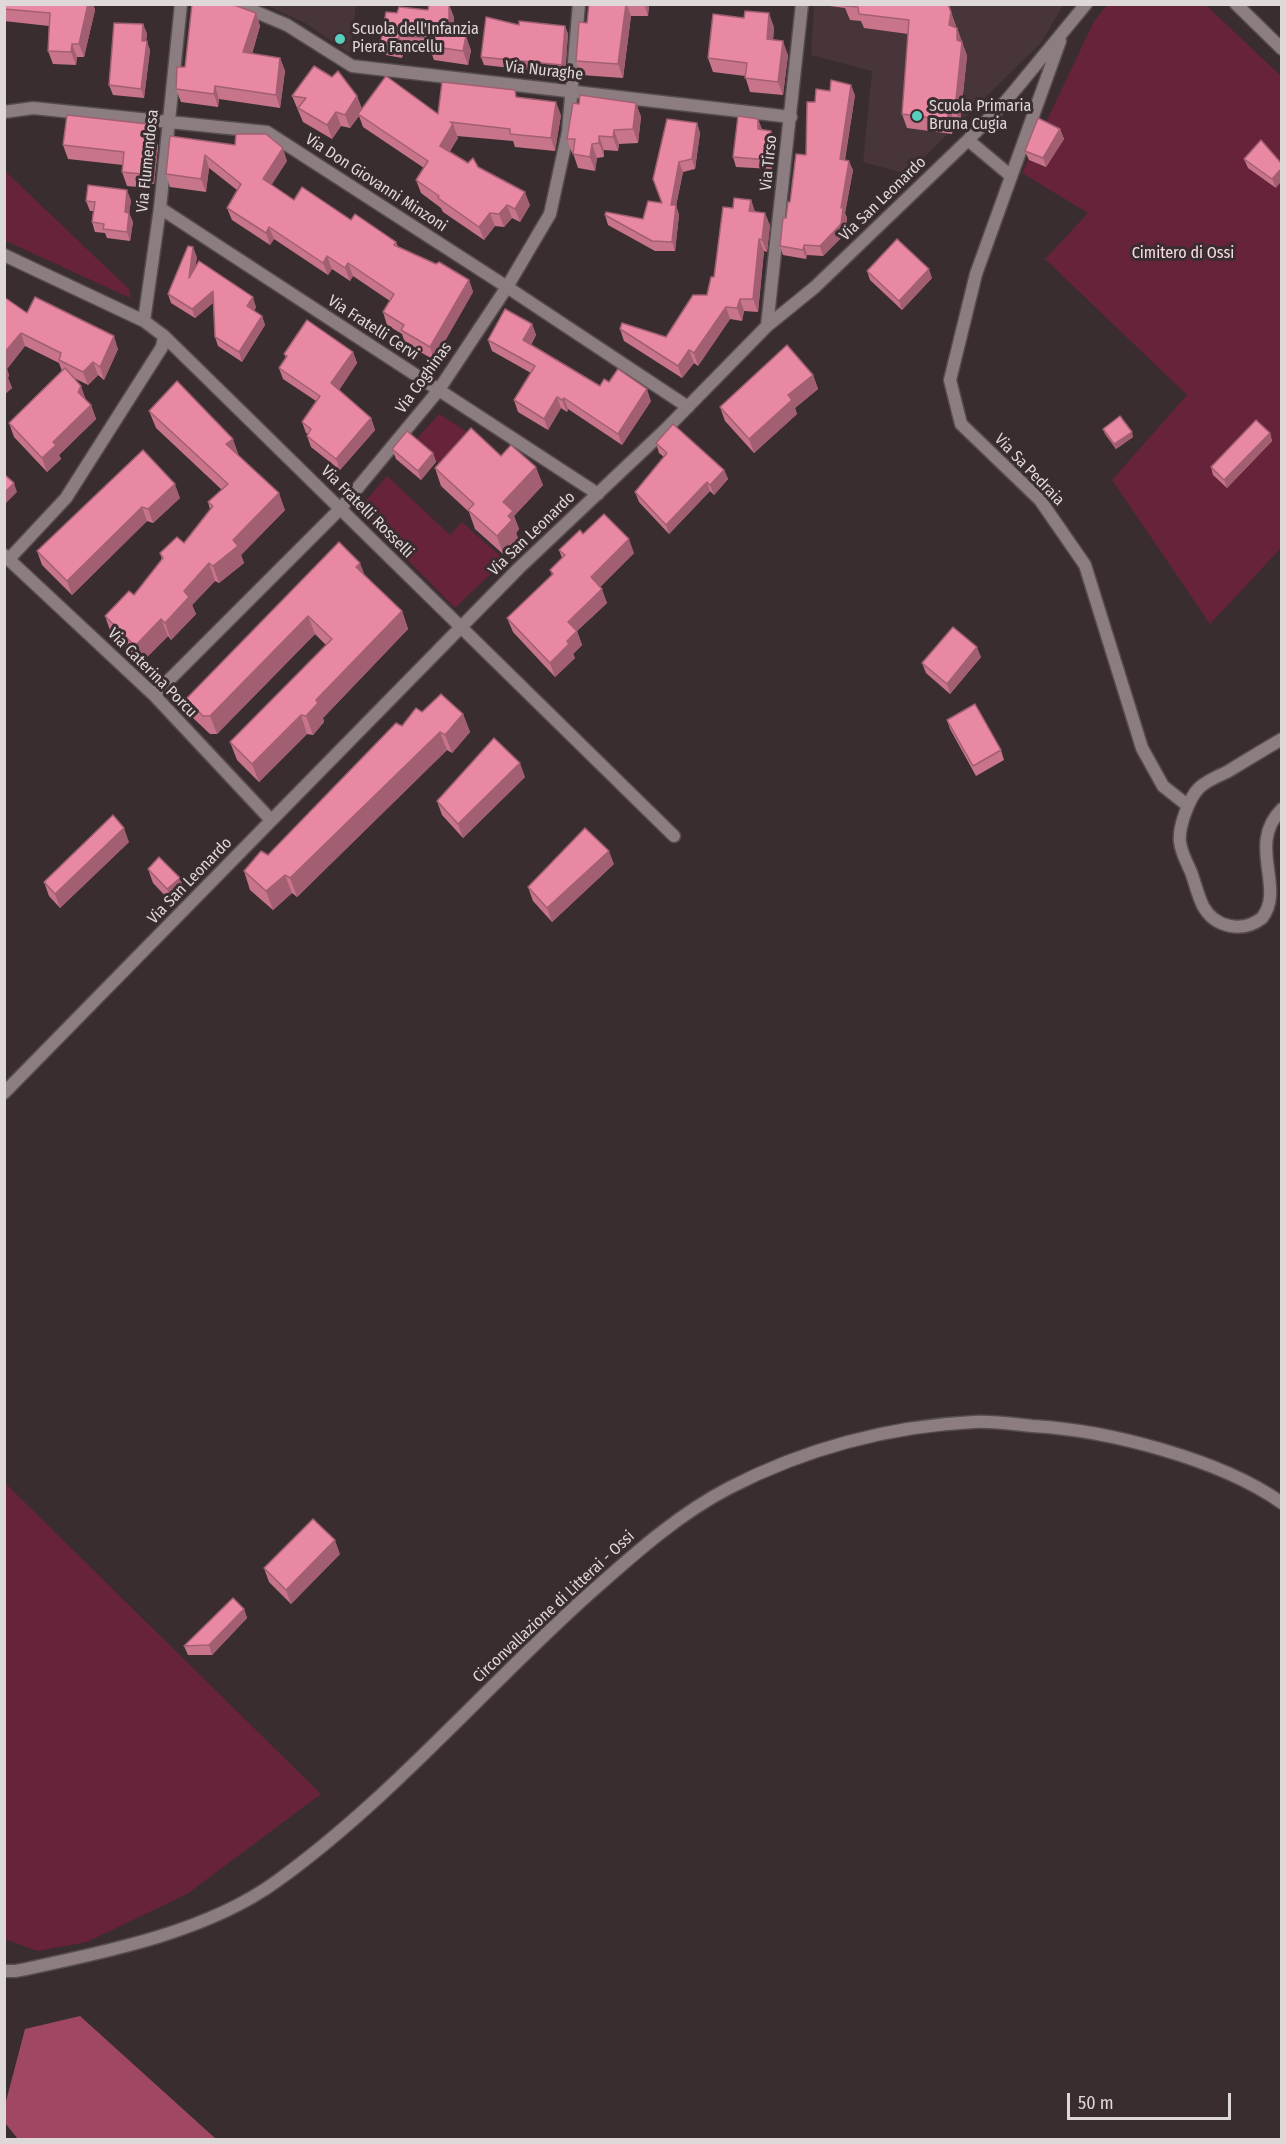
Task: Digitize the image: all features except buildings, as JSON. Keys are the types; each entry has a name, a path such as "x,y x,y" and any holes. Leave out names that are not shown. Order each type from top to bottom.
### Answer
{"street":[{"name":"Via Flumendosa","path":"144,321 160,208 181,4"},
{"name":"Via Nuraghe","path":"237,4 287,25 352,66 791,117"},
{"name":"Via Coghinas","path":"154,695 341,508 438,391 507,286 550,214 568,132 579,4"},
{"name":"Via Tirso","path":"767,326 802,4"},
{"name":"Via San Leonardo","path":"4,1093 191,905 386,701 461,629 519,568 688,407 767,326 815,287 968,140 1006,101 1086,4"},
{"path":"1236,4 1281,49"},
{"name":"Via Sa Pedraia","path":"1063,33 976,274 950,380 961,424 1040,500 1074,545 1085,565 1142,748 1163,786 1187,805"},
{"name":"Via Don Giovanni Minzoni","path":"4,112 33,108 267,132 507,286 688,407"},
{"path":"968,140 1011,176"},
{"name":"Via Fratelli Cervi","path":"160,208 598,494"},
{"name":"Via Fratelli Rosselli","path":"4,255 144,321 164,336 674,836"},
{"path":"7,557 66,498 162,347 164,336"},
{"name":"Via Caterina Porcu","path":"7,557 154,695 271,820"},
{"path":"1281,739 1200,787 1187,805 1179,841 1202,905 1214,920 1232,927 1242,927 1260,920 1272,904 1275,881 1267,843 1267,831 1281,809"},
{"name":"Circonvallazione di Litterai - Ossi","path":"4,1971 16,1971 106,1952 202,1922 275,1883 396,1783 542,1636 649,1541 725,1490 783,1462 867,1436 964,1423 1058,1427 1127,1441 1207,1465 1264,1491 1281,1503"}],"shaded area":[{"name":"Scuola dell'Infanzia Piera Fancellu","path":"266,5 356,5 350,54 307,24"},
{"name":"Scuola Primaria Bruna Cugia","path":"814,5 1063,5 1042,42 907,174 863,162 872,71 811,55"},
{"path":"80,2016 216,2139 18,2139 5,2123 5,2105 25,2029"}],"green space":[{"name":"Cimitero di Ossi","path":"1107,5 1206,5 1281,76 1281,548 1210,624 1112,480 1187,395 1045,259 1088,213 1022,173 1094,21"},
{"path":"4,170 130,290 130,298 6,241"},
{"path":"439,414 483,442 452,474 413,443"},
{"path":"387,476 450,535 462,522 505,560 455,608 358,510"},
{"path":"5,1483 321,1794 187,1894 87,1942 37,1951 5,1939"}],"place":[{"name":"Scuola dell'Infanzia Piera Fancellu","path":"340,39"},
{"name":"Scuola Primaria Bruna Cugia","path":"917,116"}]}
